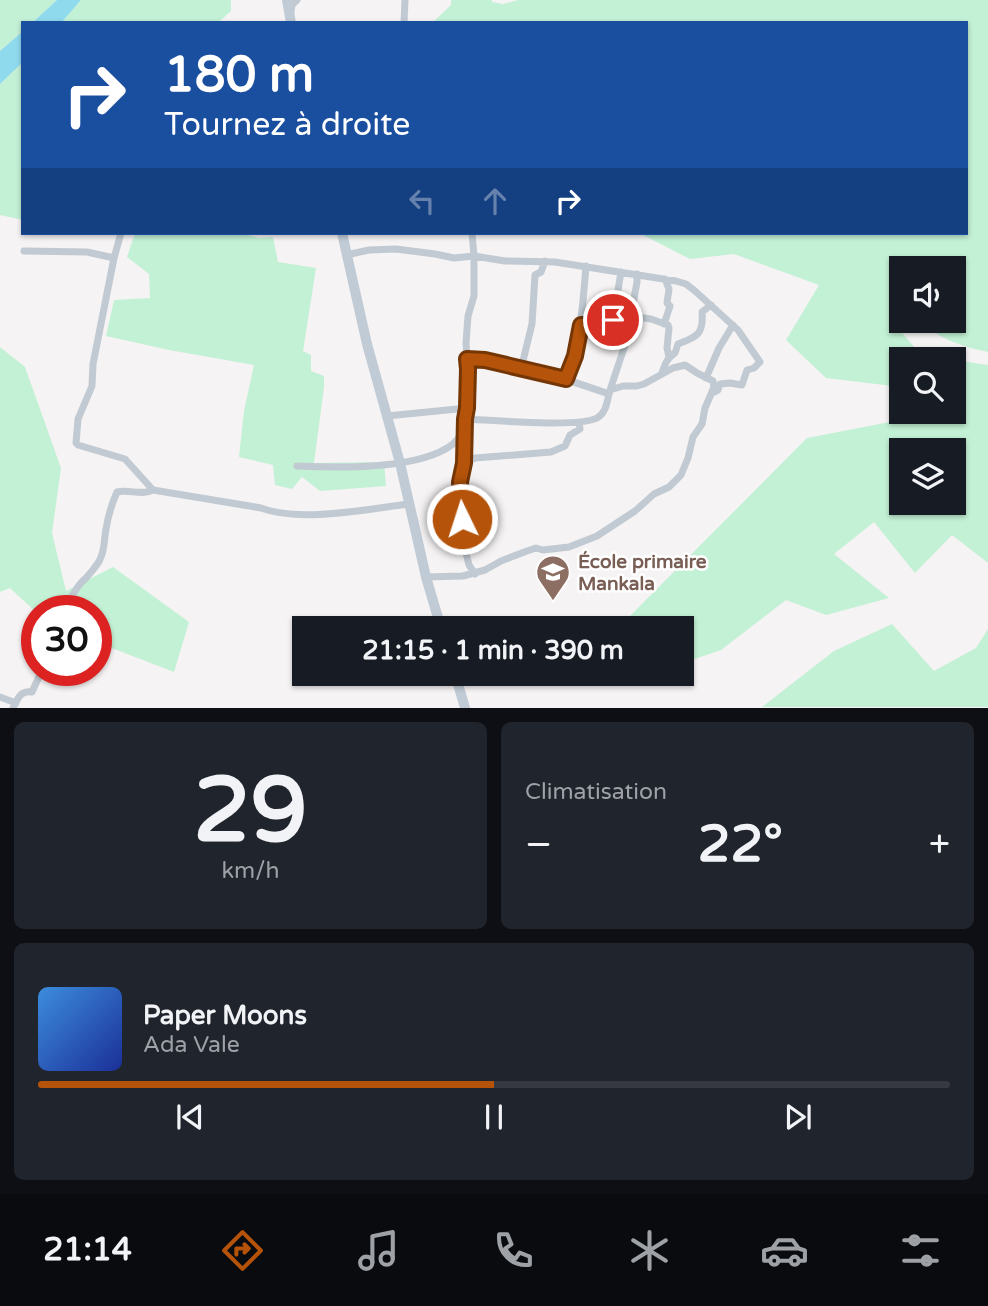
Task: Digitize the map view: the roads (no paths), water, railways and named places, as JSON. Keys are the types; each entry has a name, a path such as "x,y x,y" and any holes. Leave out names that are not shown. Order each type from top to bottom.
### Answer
{"street":[{"path":"287,0 291,21"},
{"path":"291,21 292,5 297,0"},
{"path":"404,21 405,0"},
{"path":"120,235 93,364 92,386 78,419 78,445 125,459 153,490 283,514 331,513 409,504"},
{"path":"341,235 437,616"},
{"path":"472,235 474,296 468,316 467,408 460,498 466,553 475,574"},
{"path":"346,255 369,250 396,249 454,258 474,256 505,261 545,261 686,284 738,330 760,362 747,370 743,385 720,384 718,390 709,396"},
{"path":"24,251 87,252 114,258"},
{"path":"521,369 532,324 535,275 541,272 545,261"},
{"path":"566,379 575,356 581,325 586,266"},
{"path":"581,325 603,328 611,325 621,272"},
{"path":"465,419 579,423 599,417 605,409 626,342 637,274"},
{"path":"664,324 670,306 667,303 669,289 665,279"},
{"path":"662,373 678,344 695,338 698,334 703,321 702,312 711,305"},
{"path":"631,316 668,325 669,357"},
{"path":"706,378 733,325"},
{"path":"426,577 475,574 536,548 543,550 569,547 597,536 654,494 670,487 681,475 692,437 702,424 714,387 713,381 685,365 662,373 644,384 623,386 609,392 485,360 467,359"},
{"path":"387,416 467,408"},
{"path":"464,463 475,458 551,452 565,446 570,435 580,429 579,423"},
{"path":"297,466 330,468 400,463 452,445 464,431"},
{"path":"74,595 100,561 117,492 148,493 153,490"},
{"path":"0,697 14,705 21,694 32,692 35,686"},
{"path":"459,686 465,708"}],"water":[{"path":"57,0 81,0 63,21 34,21"},
{"path":"21,33 21,64 0,84 0,51"}],"place":[{"name":"École primaire Mankala","path":"553,602"}]}
